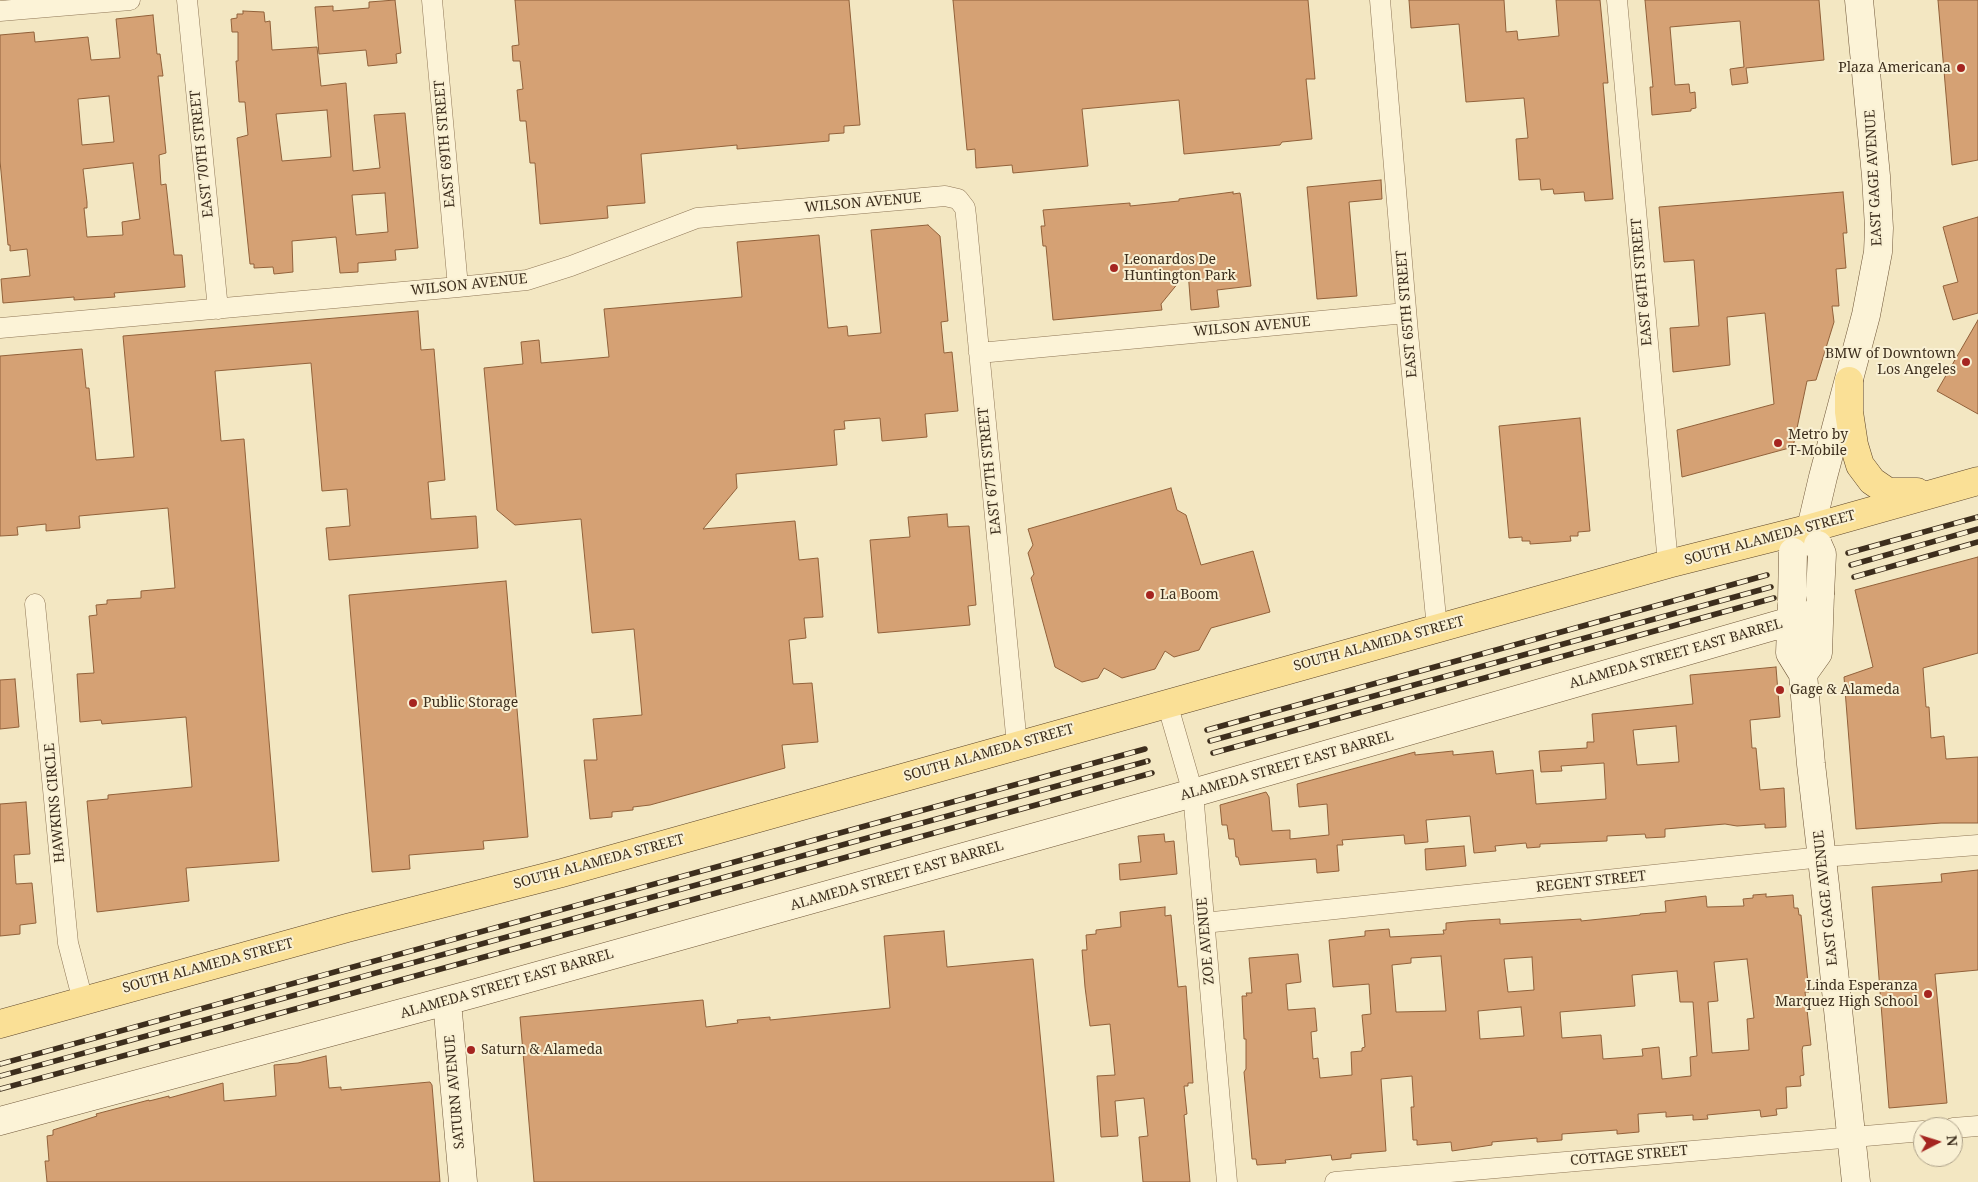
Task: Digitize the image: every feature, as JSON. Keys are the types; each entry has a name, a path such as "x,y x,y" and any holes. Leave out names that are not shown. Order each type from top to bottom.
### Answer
{"main road":[{"path":"1849,381 1849,412 1854,445 1860,465 1872,481 1888,492 1943,491"},
{"name":"SOUTH ALAMEDA STREET","path":"0,1024 346,928 562,872 1668,564 1807,542 1943,491 1978,481"}],"street":[{"path":"0,11 130,0"},
{"name":"EAST 70TH STREET","path":"187,0 218,309"},
{"name":"EAST 69TH STREET","path":"432,0 458,287"},
{"name":"EAST 65TH STREET","path":"1380,0 1406,312 1437,628"},
{"name":"EAST 64TH STREET","path":"1617,0 1668,564"},
{"name":"EAST GAGE AVENUE","path":"1856,1182 1803,674 1790,653 1791,611 1876,274 1879,228 1859,0"},
{"name":"WILSON AVENUE","path":"0,328 527,280 571,266 697,218 945,196 958,199"},
{"name":"EAST 67TH STREET","path":"958,199 965,208 966,216 1017,745"},
{"name":"WILSON AVENUE","path":"979,353 1406,312"},
{"name":"EAST GAGE AVENUE","path":"1803,674 1818,653 1822,554 1807,542"},
{"name":"HAWKINS CIRCLE","path":"35,604 68,943 83,1001"},
{"name":"ALAMEDA STREET EAST BARREL","path":"0,1121 447,1001 1192,793 1791,611"},
{"name":"ZOE AVENUE","path":"1167,703 1192,793 1227,1182"},
{"name":"REGENT STREET","path":"1204,922 1822,857 1978,845"},
{"name":"SATURN AVENUE","path":"447,1001 463,1182"},
{"path":"1963,1127 1978,1126"},
{"name":"COTTAGE STREET","path":"1335,1182 1913,1132"}],"building":[{"path":"395,0 401,53 396,54 397,63 368,66 366,50 319,54 315,7 333,6 333,11 369,8 369,2"},
{"path":"515,0 849,0 860,125 844,126 844,133 829,134 829,141 737,149 737,145 641,154 645,203 607,206 608,218 540,224 535,163 530,163 526,121 520,121 517,90 523,89 520,61 513,61 512,46 519,45"},
{"path":"953,0 1308,0 1315,79 1306,79 1312,139 1282,142 1280,145 1184,154 1179,100 1082,109 1088,166 1013,173 1012,165 976,168 975,149 967,150"},
{"path":"1409,0 1504,0 1506,32 1517,31 1518,40 1559,36 1556,0 1600,0 1608,83 1603,83 1613,199 1585,201 1584,192 1554,194 1553,189 1541,190 1540,179 1519,180 1516,139 1528,138 1524,98 1466,102 1459,24 1411,28"},
{"path":"1645,0 1819,0 1824,60 1746,68 1748,83 1732,85 1730,69 1744,67 1740,21 1670,27 1675,85 1689,84 1690,93 1695,92 1696,108 1691,109 1691,111 1652,115 1650,87 1653,87"},
{"name":"Plaza Americana","path":"1938,0 1978,0 1978,160 1952,165"},
{"path":"243,11 264,12 265,22 270,21 272,50 317,47 321,86 346,83 353,171 380,168 374,115 405,113 418,248 395,250 396,260 358,263 358,272 340,273 336,237 292,241 293,272 274,274 273,267 254,268 254,264 250,264 237,138 248,135 245,102 239,102 236,61 238,61 238,32 232,32 231,19 237,18 237,14 243,14","holes":["327,110 331,157 282,161 276,114","385,193 388,232 356,235 352,195"]},
{"path":"153,15 157,54 160,54 163,76 158,76 166,153 159,155 161,185 166,184 174,255 182,255 185,287 114,293 115,297 74,300 74,297 3,303 1,279 30,276 27,249 10,251 10,245 8,245 0,161 0,35 34,32 35,42 88,37 91,60 120,58 116,19","holes":["109,96 114,142 82,145 78,99","133,163 140,219 122,222 123,235 87,237 84,208 87,208 87,202 83,169"]},
{"path":"1381,180 1382,199 1349,202 1357,296 1317,299 1307,187"},
{"name":"Leonardos De Huntington Park","path":"1233,192 1233,194 1240,193 1241,198 1251,286 1217,290 1219,307 1191,310 1188,271 1161,304 1162,310 1053,320 1046,246 1043,246 1041,226 1045,226 1043,210 1130,203 1130,206 1179,201 1179,199"},
{"path":"1843,192 1847,233 1843,233 1846,268 1836,269 1839,306 1832,306 1834,322 1816,380 1807,381 1793,447 1682,477 1677,430 1774,404 1765,313 1727,317 1730,365 1673,372 1670,328 1699,326 1694,260 1664,262 1659,207"},
{"path":"1978,217 1978,313 1953,320 1943,286 1958,282 1943,227"},
{"path":"928,225 940,236 948,321 941,322 944,353 952,352 958,411 925,414 927,437 882,441 880,418 844,421 845,429 834,430 837,465 736,474 737,488 703,529 795,521 799,560 818,558 823,617 804,618 806,638 789,640 793,684 812,683 818,742 782,745 785,768 650,805 633,807 633,810 612,812 612,817 590,819 584,760 597,760 593,719 642,715 634,629 592,633 581,519 515,525 497,510 484,368 523,364 521,342 539,340 541,363 609,357 604,309 742,297 737,242 819,235 828,328 847,326 848,336 881,333 871,230"},
{"path":"418,311 421,350 434,349 445,480 428,482 431,519 476,516 478,548 329,560 326,528 350,526 347,489 322,491 311,363 215,371 221,441 244,439 279,861 186,868 189,901 97,912 87,801 108,799 108,795 192,787 186,717 102,724 101,720 80,722 77,674 94,673 89,616 97,615 96,605 107,604 107,600 141,598 141,591 175,588 168,508 79,516 80,528 46,531 46,524 17,527 18,535 0,536 0,356 82,349 86,388 89,388 96,460 134,457 123,336"},
{"name":"BMW of Downtown Los Angeles","path":"1978,320 1978,414 1937,391"},
{"path":"1580,418 1590,531 1578,532 1578,536 1570,536 1571,541 1530,544 1530,541 1522,541 1522,537 1509,538 1499,426"},
{"name":"La Boom","path":"1171,488 1177,510 1186,515 1201,565 1253,551 1270,612 1211,628 1199,650 1174,657 1165,651 1155,669 1122,678 1104,668 1098,678 1082,682 1055,667 1031,578 1034,574 1028,553 1033,545 1028,529"},
{"path":"947,514 948,527 969,526 976,605 968,606 970,625 878,633 870,540 910,537 908,517"},
{"path":"1978,557 1978,653 1923,668 1926,707 1929,707 1931,738 1944,736 1946,759 1978,757 1978,823 1941,823 1856,829 1844,677 1873,667 1855,590"},
{"name":"Public Storage","path":"506,581 528,837 483,841 484,849 409,855 410,869 372,872 349,595"},
{"path":"1776,667 1780,717 1750,720 1752,748 1756,748 1760,790 1784,788 1786,827 1765,828 1765,824 1737,826 1725,824 1665,829 1665,837 1646,838 1645,834 1607,836 1607,841 1540,844 1540,847 1527,848 1526,843 1495,846 1496,851 1474,853 1470,816 1426,820 1428,842 1405,844 1404,835 1342,840 1343,845 1337,845 1339,871 1317,873 1316,859 1240,865 1238,857 1236,857 1234,839 1229,839 1227,825 1222,825 1220,805 1266,792 1269,797 1272,831 1290,830 1290,839 1329,835 1327,804 1299,807 1297,784 1415,752 1415,755 1453,751 1453,755 1493,751 1496,774 1533,770 1536,804 1606,799 1604,763 1561,766 1562,771 1541,772 1539,751 1587,748 1587,742 1594,742 1592,714 1693,704 1690,675","holes":["1676,726 1679,762 1637,765 1633,730"]},
{"path":"15,679 19,727 0,729 0,680"},
{"path":"26,802 30,854 14,855 16,884 32,883 36,923 20,925 20,934 0,936 0,804"},
{"path":"1164,834 1165,842 1174,841 1177,874 1120,880 1119,864 1141,862 1138,836"},
{"path":"1464,846 1466,866 1426,870 1425,849"},
{"name":"Linda Esperanza Marquez High School","path":"1978,870 1978,970 1935,974 1947,1103 1889,1108 1872,887 1942,882 1941,874"},
{"path":"1766,894 1766,897 1793,895 1794,908 1798,908 1799,915 1801,915 1809,992 1805,992 1811,1045 1803,1046 1802,1050 1804,1075 1800,1076 1801,1086 1786,1087 1787,1108 1776,1109 1777,1115 1761,1117 1760,1110 1707,1115 1708,1119 1693,1120 1693,1115 1666,1117 1666,1112 1638,1114 1639,1132 1617,1134 1617,1130 1562,1134 1562,1140 1537,1142 1537,1138 1492,1142 1492,1145 1452,1151 1451,1142 1417,1145 1417,1140 1413,1140 1411,1107 1414,1107 1412,1076 1381,1079 1386,1151 1351,1154 1351,1158 1332,1160 1331,1155 1285,1160 1286,1163 1257,1165 1256,1159 1252,1159 1244,1072 1246,1069 1246,1039 1244,1039 1242,996 1247,996 1246,993 1252,993 1249,958 1298,954 1301,982 1286,984 1288,1010 1315,1008 1317,1031 1311,1032 1313,1059 1318,1058 1320,1078 1352,1075 1351,1052 1362,1051 1362,1048 1365,1047 1362,1015 1371,1014 1369,984 1333,987 1329,940 1365,936 1365,931 1389,929 1390,937 1444,934 1443,930 1446,930 1446,923 1467,921 1500,919 1500,924 1581,919 1581,921 1666,912 1665,901 1706,896 1707,907 1744,906 1743,899 1753,898 1753,895","holes":["1441,956 1446,1011 1396,1012 1392,965 1411,963 1411,958","1532,957 1534,990 1508,992 1504,959","1747,959 1754,1018 1747,1019 1749,1050 1712,1053 1708,1002 1718,1001 1714,962","1677,971 1680,1002 1693,1002 1697,1056 1690,1057 1691,1076 1662,1079 1659,1047 1642,1049 1643,1056 1603,1059 1601,1035 1562,1038 1560,1012 1635,1006 1632,975","1521,1007 1524,1036 1480,1039 1478,1011"]},
{"path":"1165,907 1165,916 1171,915 1178,987 1186,986 1193,1083 1188,1083 1188,1086 1184,1086 1187,1114 1184,1115 1190,1182 1143,1182 1139,1137 1148,1136 1144,1098 1115,1101 1118,1136 1101,1137 1097,1076 1115,1075 1110,1024 1090,1026 1085,987 1082,950 1087,950 1086,935 1096,934 1096,930 1121,927 1120,912"},
{"path":"944,931 947,967 1033,959 1054,1182 534,1182 520,1017 703,1000 706,1027 738,1023 737,1020 770,1017 770,1020 890,1008 884,936"},
{"path":"326,1056 329,1088 341,1087 341,1090 430,1082 432,1085 440,1182 47,1182 45,1161 49,1161 47,1136 53,1135 53,1130 97,1116 96,1114 149,1100 169,1096 169,1098 223,1083 224,1101 276,1096 274,1065 298,1063"}],"railway":[{"path":"1848,553 1978,517"},
{"path":"1851,565 1978,529"},
{"path":"1854,577 1978,542"},
{"path":"1207,730 1767,575"},
{"path":"1210,741 1771,587"},
{"path":"1213,753 1774,598"},
{"path":"0,1064 1145,749"},
{"path":"0,1076 1148,761"},
{"path":"0,1089 1152,773"}],"place":[{"name":"Plaza Americana","path":"1961,68"},
{"name":"Leonardos De Huntington Park","path":"1114,268"},
{"name":"BMW of Downtown Los Angeles","path":"1966,362"},
{"name":"Metro by T-Mobile","path":"1778,443"},
{"name":"La Boom","path":"1150,595"},
{"name":"Gage & Alameda","path":"1780,690"},
{"name":"Public Storage","path":"413,703"},
{"name":"Linda Esperanza Marquez High School","path":"1928,994"},
{"name":"Saturn & Alameda","path":"471,1050"}]}
